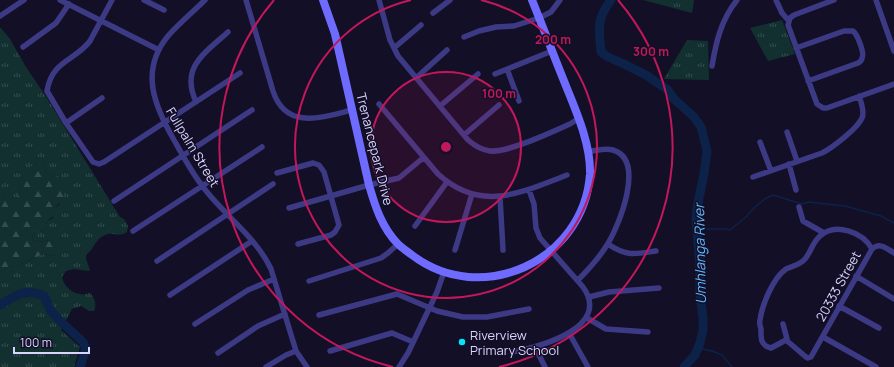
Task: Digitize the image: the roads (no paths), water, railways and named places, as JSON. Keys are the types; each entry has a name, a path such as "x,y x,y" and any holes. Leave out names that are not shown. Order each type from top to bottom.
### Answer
{"street":[{"path":"0,16 15,2 24,0"},
{"path":"60,0 159,50"},
{"path":"112,0 90,41 86,46 58,67 54,72 47,91 66,123 90,160 93,162 99,164 104,162 240,74"},
{"path":"144,0 164,10"},
{"name":"Fullpalm Street","path":"205,0 172,31 159,50 154,63 152,85 154,98 164,123 202,186 262,252 267,260 296,351 307,367"},
{"path":"252,0 246,2 275,97 282,107 292,115 305,119 318,118 352,110"},
{"name":"Trenancepark Drive","path":"323,0 335,34 374,204 384,224 398,244 428,266 444,272 473,277 499,276 526,267 536,262 552,250 572,227 583,204 589,181 590,165 588,152 578,119 532,0"},
{"path":"379,0 394,48 404,64 468,140 478,147 490,151 500,151 511,148 570,124 578,119"},
{"path":"433,13 450,0"},
{"path":"464,37 479,31 496,27 514,26 539,18 551,12 560,0"},
{"path":"712,66 715,43 722,23 737,0"},
{"path":"776,0 782,13 789,21"},
{"path":"834,0 794,15 789,21 788,26 817,104 823,108 827,108 894,84"},
{"path":"876,0 894,51"},
{"path":"22,47 56,23 69,4"},
{"path":"394,48 421,25"},
{"path":"796,48 844,31 852,31 856,35 863,54 858,63 808,81"},
{"path":"196,102 190,84 190,75 198,59 228,32"},
{"path":"416,78 447,50"},
{"path":"495,74 552,51"},
{"path":"507,69 520,101"},
{"path":"440,106 478,74"},
{"path":"753,177 822,153 832,148 854,128 862,118 863,115 860,96"},
{"path":"66,123 102,98"},
{"path":"379,104 432,169 447,182 472,194 500,197 528,190 567,175"},
{"path":"464,134 498,105"},
{"path":"114,201 252,110"},
{"path":"787,132 798,161"},
{"path":"760,142 770,171"},
{"path":"133,231 262,147"},
{"path":"578,280 594,264 608,244 622,212 628,186 628,169 626,160 617,152 604,149 588,152"},
{"path":"289,208 399,178 423,158"},
{"path":"277,173 310,164 316,164 322,168 324,172 338,220 338,229 331,235 298,244"},
{"path":"789,164 796,190"},
{"path":"415,226 447,182"},
{"path":"157,261 273,184"},
{"path":"512,352 534,347 569,333 587,318 589,312 588,293 537,233 536,211 528,190"},
{"path":"455,250 472,194"},
{"path":"500,197 503,250"},
{"path":"798,207 803,221 824,233"},
{"path":"783,324 787,335 786,340 771,348 768,348 762,343 760,322 768,294 777,279 786,270 805,259 812,245 824,233 833,230 844,230 866,240 872,249"},
{"path":"170,296 252,241"},
{"path":"309,280 380,258 398,244"},
{"path":"608,244 623,253 631,254 656,251"},
{"name":"20333 Street","path":"786,340 808,358 811,356 872,249 875,246 881,246 894,253"},
{"path":"399,367 408,353 437,292 444,272"},
{"path":"856,276 894,299"},
{"path":"195,324 248,290 274,279"},
{"path":"589,297 609,292 658,288"},
{"path":"319,315 397,294 429,308 463,317 487,317 529,309"},
{"path":"839,306 879,328"},
{"path":"218,352 258,326 285,314"},
{"path":"587,318 606,329 648,332"},
{"path":"330,351 392,333 413,342"},
{"path":"569,333 588,367"},
{"path":"823,337 876,367"},
{"path":"534,347 545,367"},
{"path":"266,367 296,351"}],"waterway":[{"name":"Umhlanga River","path":"611,0 603,13 600,24 601,52 608,57 646,75 668,90 674,99 694,117 701,127 707,151 696,219 703,330 695,355 684,367"},
{"path":"698,233 705,229 730,230 765,199 773,195 802,204 809,202 845,206 881,216 894,223"},
{"name":"Umhlanga River","path":"0,305 21,294 32,293 44,296 51,311 83,342 86,349 80,367"},
{"path":"697,348 722,355 732,367"}],"place":[{"name":"Riverview Primary School","path":"462,342"}]}
